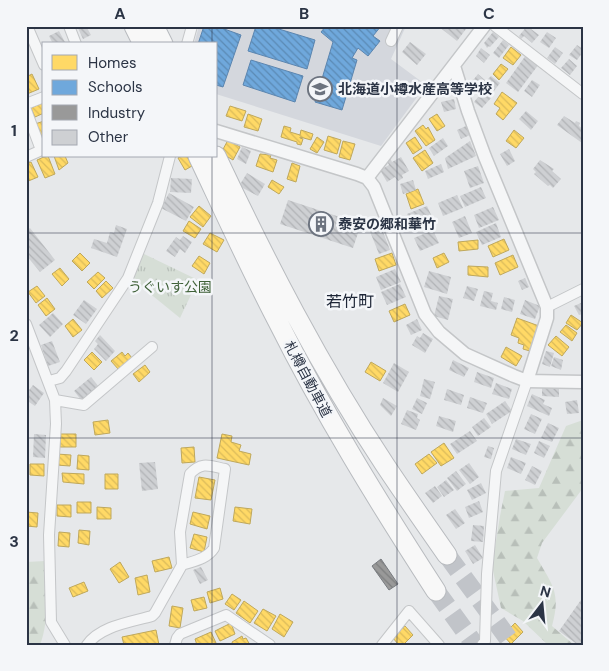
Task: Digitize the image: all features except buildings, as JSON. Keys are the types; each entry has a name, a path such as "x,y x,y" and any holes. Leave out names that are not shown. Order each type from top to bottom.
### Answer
{"highway":[{"path":"141,30 160,42"},
{"name":"札樽自動車道","path":"199,158 252,250 384,464 447,555"},
{"name":"札樽自動車道","path":"217,158 276,320 341,439 392,524 436,591"}],"street":[{"path":"26,26 42,62"},
{"path":"69,26 75,42"},
{"path":"187,42 192,26"},
{"path":"391,42 398,26"},
{"path":"367,178 484,26"},
{"path":"495,26 583,94"},
{"path":"141,30 150,42"},
{"path":"454,66 485,157 547,307 545,328 496,470 486,574 486,644"},
{"path":"26,104 42,98"},
{"path":"26,110 42,149 26,156"},
{"path":"218,132 367,178 374,187 425,314 439,332 465,354 527,381 583,382"},
{"path":"49,381 60,378 66,371 128,278 158,203 169,158"},
{"path":"547,307 583,289"},
{"path":"26,324 55,400 56,424 49,535 51,622 65,645"},
{"path":"55,400 84,405 152,348"},
{"path":"87,645 97,635 109,629 152,616 158,609 182,565 180,532 190,474 204,464 225,469 214,548 204,558 182,565"},
{"path":"382,645 409,611 439,645"},
{"path":"175,645 180,634 226,615 270,645"}],"shaded area":[{"name":"北海道小樽水産高等学校","path":"199,26 406,26 391,59 426,85 381,146 218,95 218,42 195,42"}],"green space":[{"name":"うぐいす公園","path":"142,253 198,280 180,318 132,279"},
{"path":"583,420 583,488 542,543 537,558 554,590 556,605 552,626 574,645 548,645 523,621 501,608 492,566 505,491 539,488 566,426"},
{"path":"45,561 47,603 43,635 40,645 26,645 26,562"}],"tunnel":[{"path":"447,555 513,645"},
{"path":"436,591 475,645"}],"place":[{"name":"北海道小樽水産高等学校","path":"320,89"},
{"name":"泰安の郷和華竹","path":"321,224"}],"district":[{"name":"若竹町","path":"350,301"}]}
